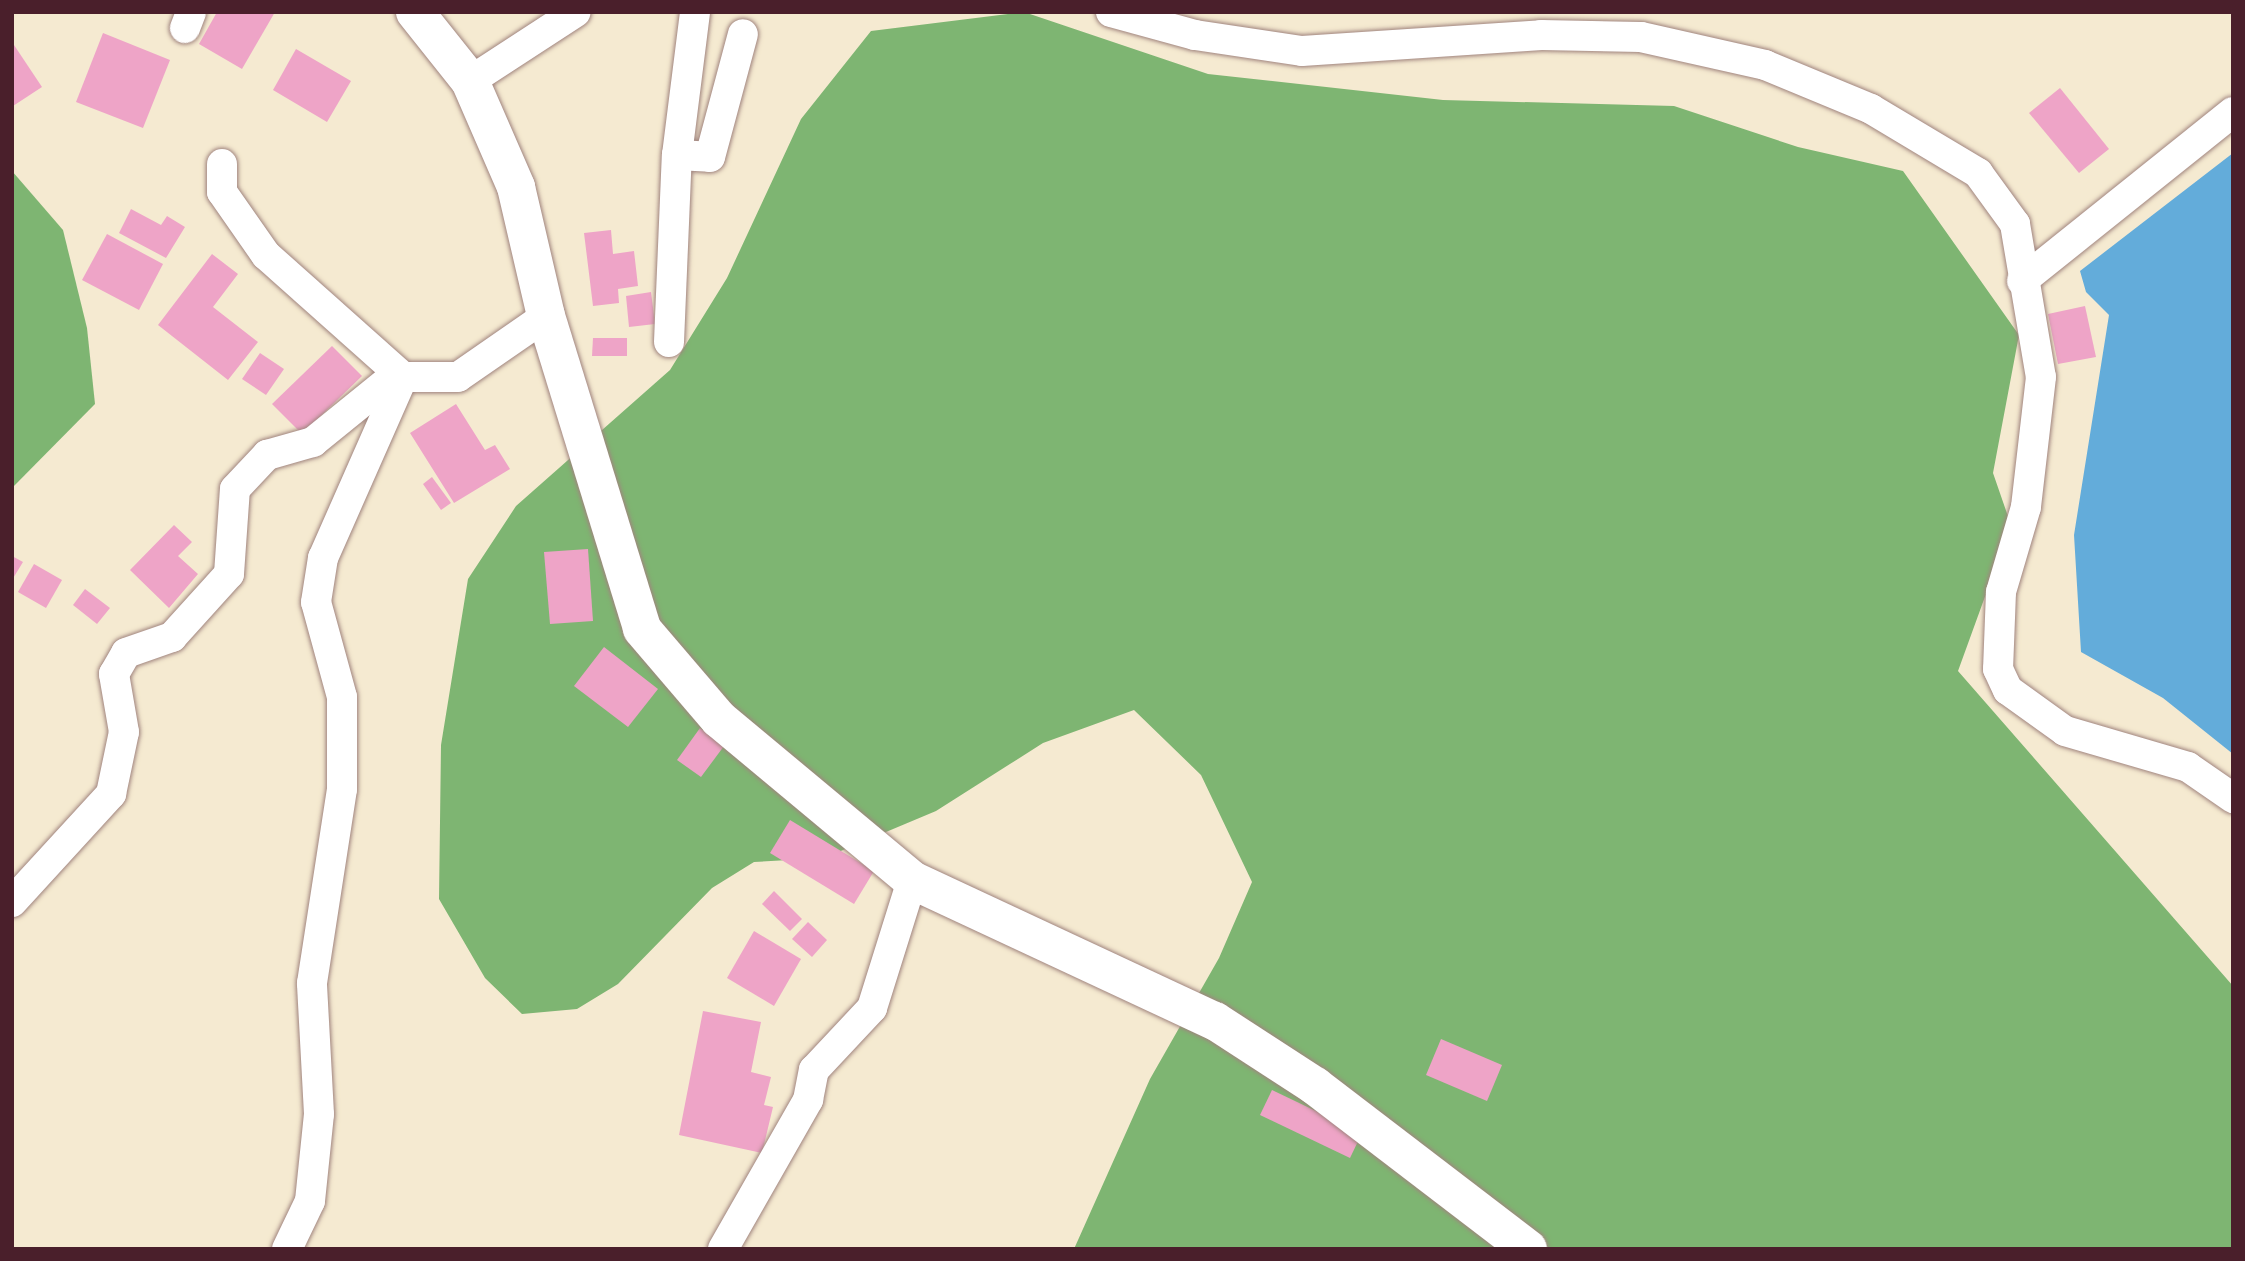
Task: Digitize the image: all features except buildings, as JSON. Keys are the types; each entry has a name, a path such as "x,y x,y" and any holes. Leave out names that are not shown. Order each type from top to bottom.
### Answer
{"street":[{"path":"470,81 576,12"},
{"path":"669,342 677,155 695,12"},
{"path":"1111,12 1195,35 1302,51 1541,35 1641,37 1765,65 1871,109 1978,173 2015,225 2022,281 2041,377 2026,507 2001,592 1998,669 2008,690 2065,731 2189,767 2233,798"},
{"path":"417,13 470,81 516,187 546,316 642,629 719,719 912,880 1214,1021 1315,1086 1528,1249"},
{"path":"677,155 710,156 743,34"},
{"path":"2022,281 2063,243 2233,111"},
{"path":"222,164 222,192 266,255 401,375"},
{"path":"12,902 111,794 124,732 114,674 125,653 172,637 229,574 235,489 267,455 313,442 401,375 458,377 546,316"},
{"path":"287,1249 310,1201 320,1114 312,983 342,789 342,697 316,602 317,578 401,375"},
{"path":"723,1249 808,1100 814,1070 872,1008 912,880"}],"green space":[{"path":"1024,12 1208,74 1443,100 1674,106 1798,147 1903,171 2019,335 1993,473 2011,525 1958,671 2233,986 2233,1249 1074,1249 1150,1079 1219,958 1252,882 1201,775 1134,710 1043,743 936,811 824,858 754,862 712,888 618,984 577,1009 522,1014 485,978 439,899 441,745 468,579 516,506 670,370 727,278 801,119 871,31"},
{"path":"12,171 63,230 87,328 95,404 12,488"}],"water":[{"path":"2233,153 2233,754 2163,698 2081,652 2074,535 2109,315 2086,292 2080,271"}]}
